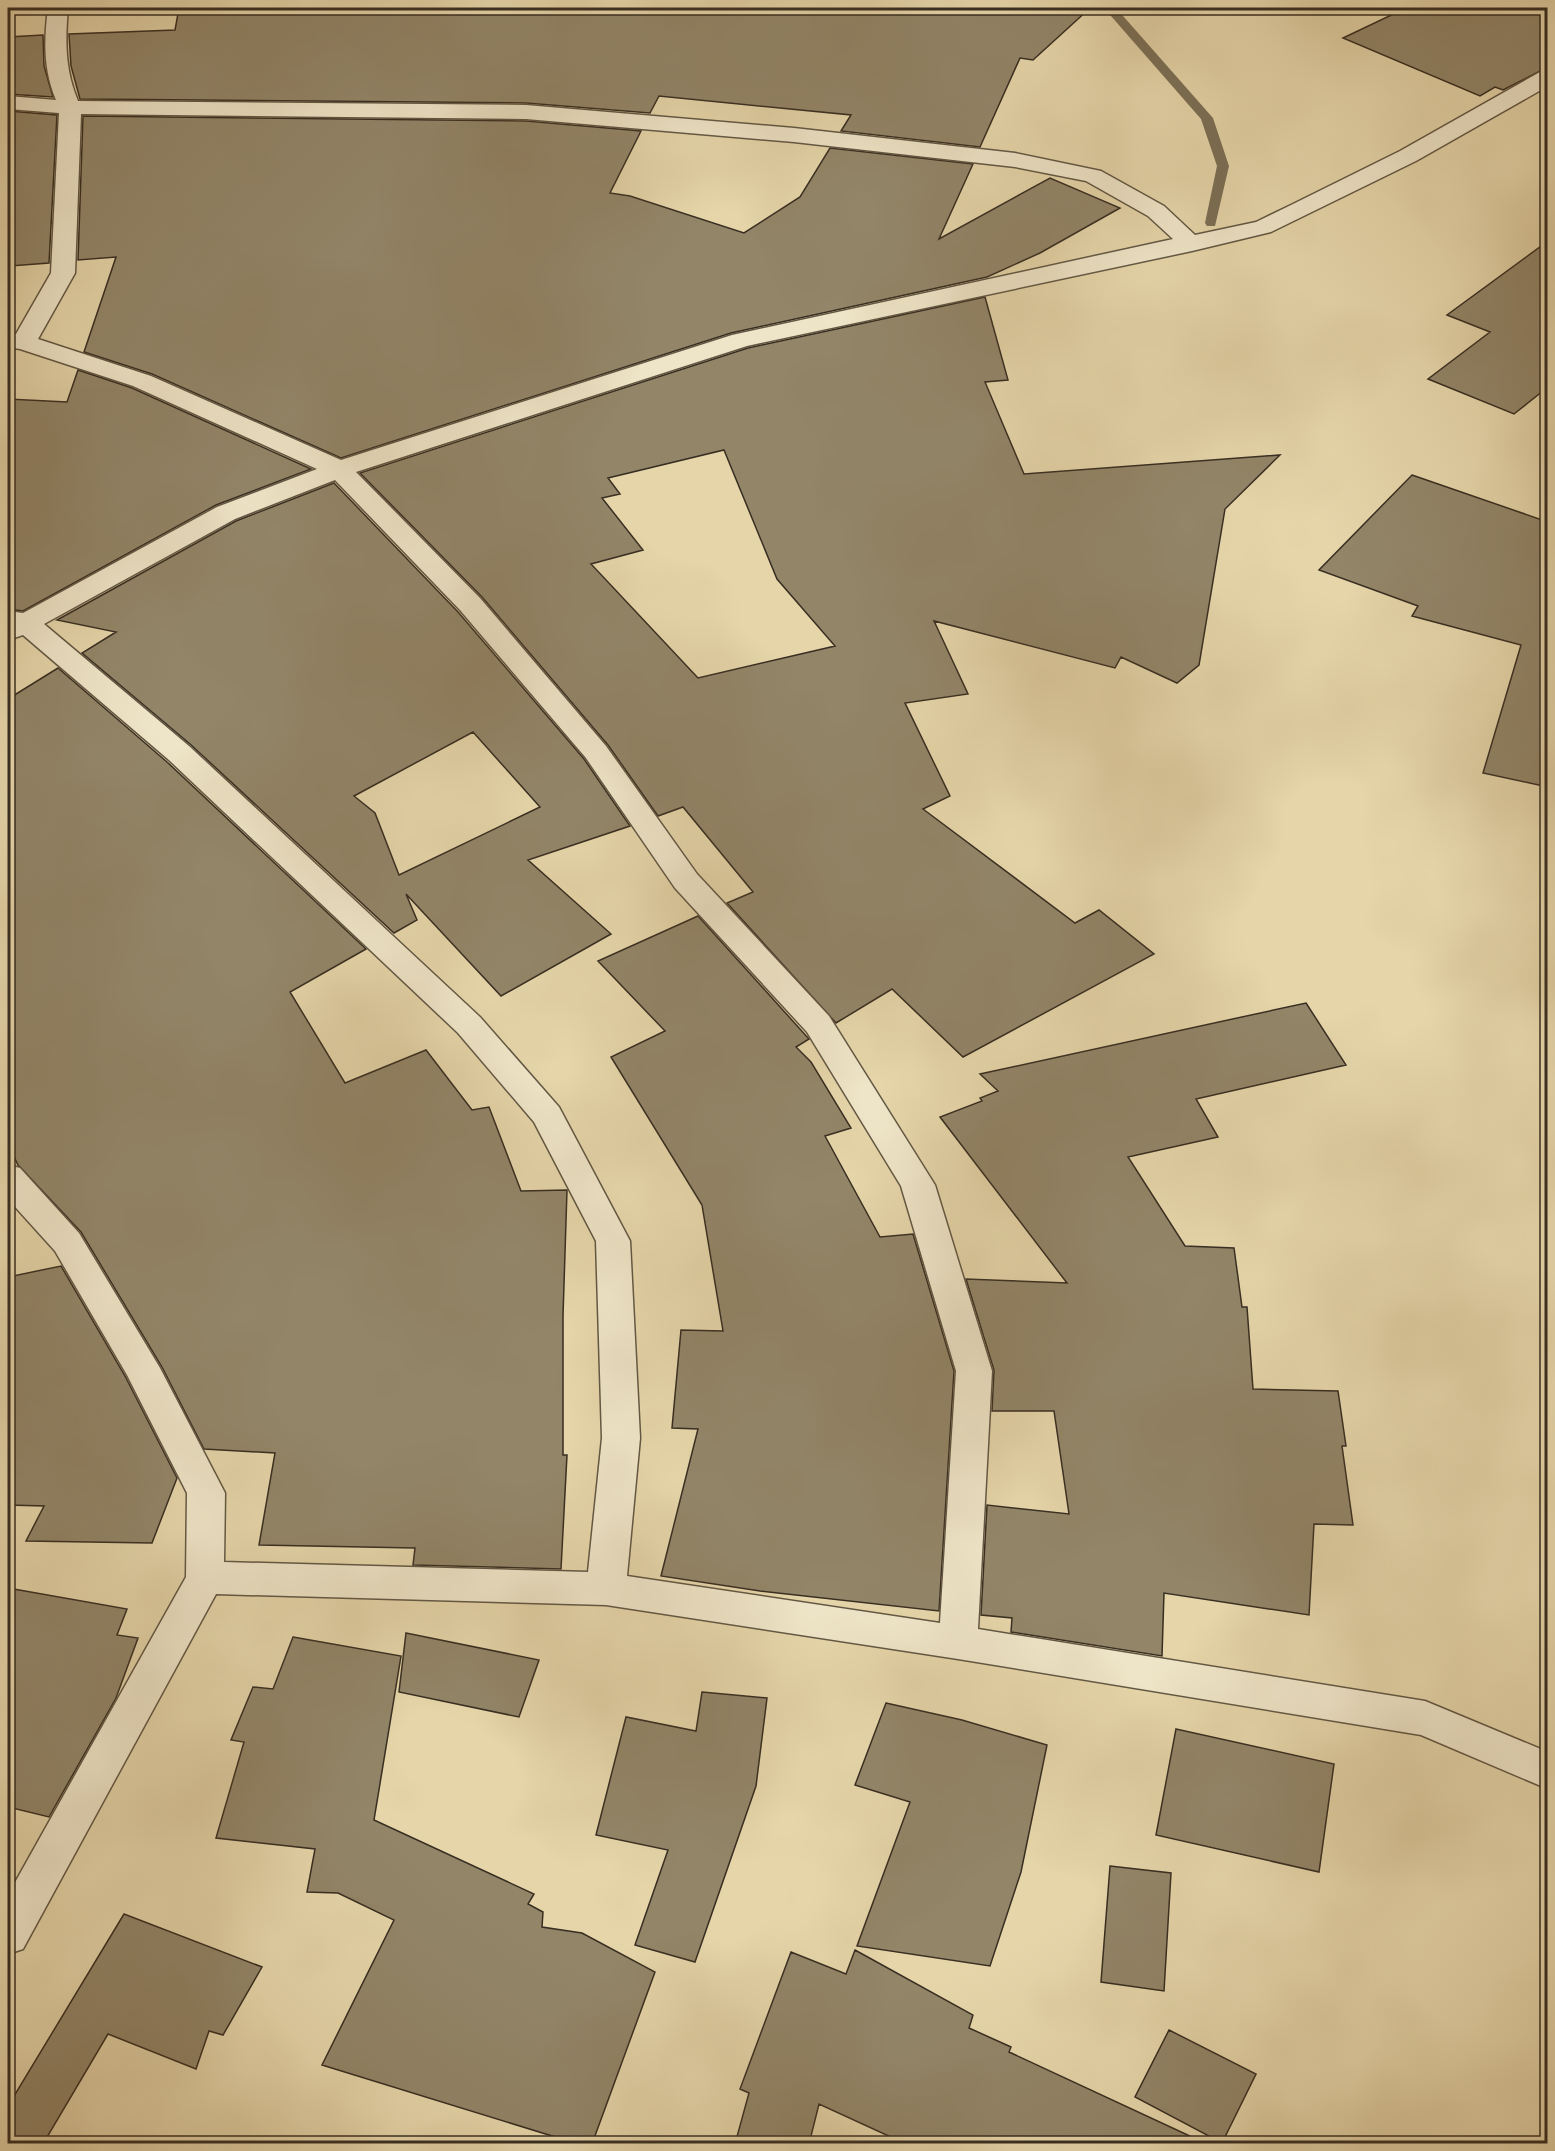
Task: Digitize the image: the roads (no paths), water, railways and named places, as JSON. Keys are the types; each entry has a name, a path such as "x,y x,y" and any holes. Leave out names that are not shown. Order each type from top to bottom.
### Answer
{"street":[{"path":"58,8 54,51 60,85 70,107 63,273 16,341 142,381 339,469 470,604 596,752 686,881 818,1024 918,1185 974,1371 958,1642"},
{"path":"606,1589 621,1438 613,1241 547,1115 469,1025 179,753 13,624 226,513 339,469 741,340 1263,227 1343,190 1484,115 1548,77"},
{"path":"8,103 70,107 526,112 794,135 1015,160 1093,176 1156,211 1192,244"},
{"path":"8,1177 67,1242 142,1368 206,1493 205,1578 8,1935"},
{"path":"205,1578 606,1589 958,1642 1425,1718 1548,1772"}],"waterway":[{"path":"1110,8 1207,118 1223,166 1211,223"}]}
